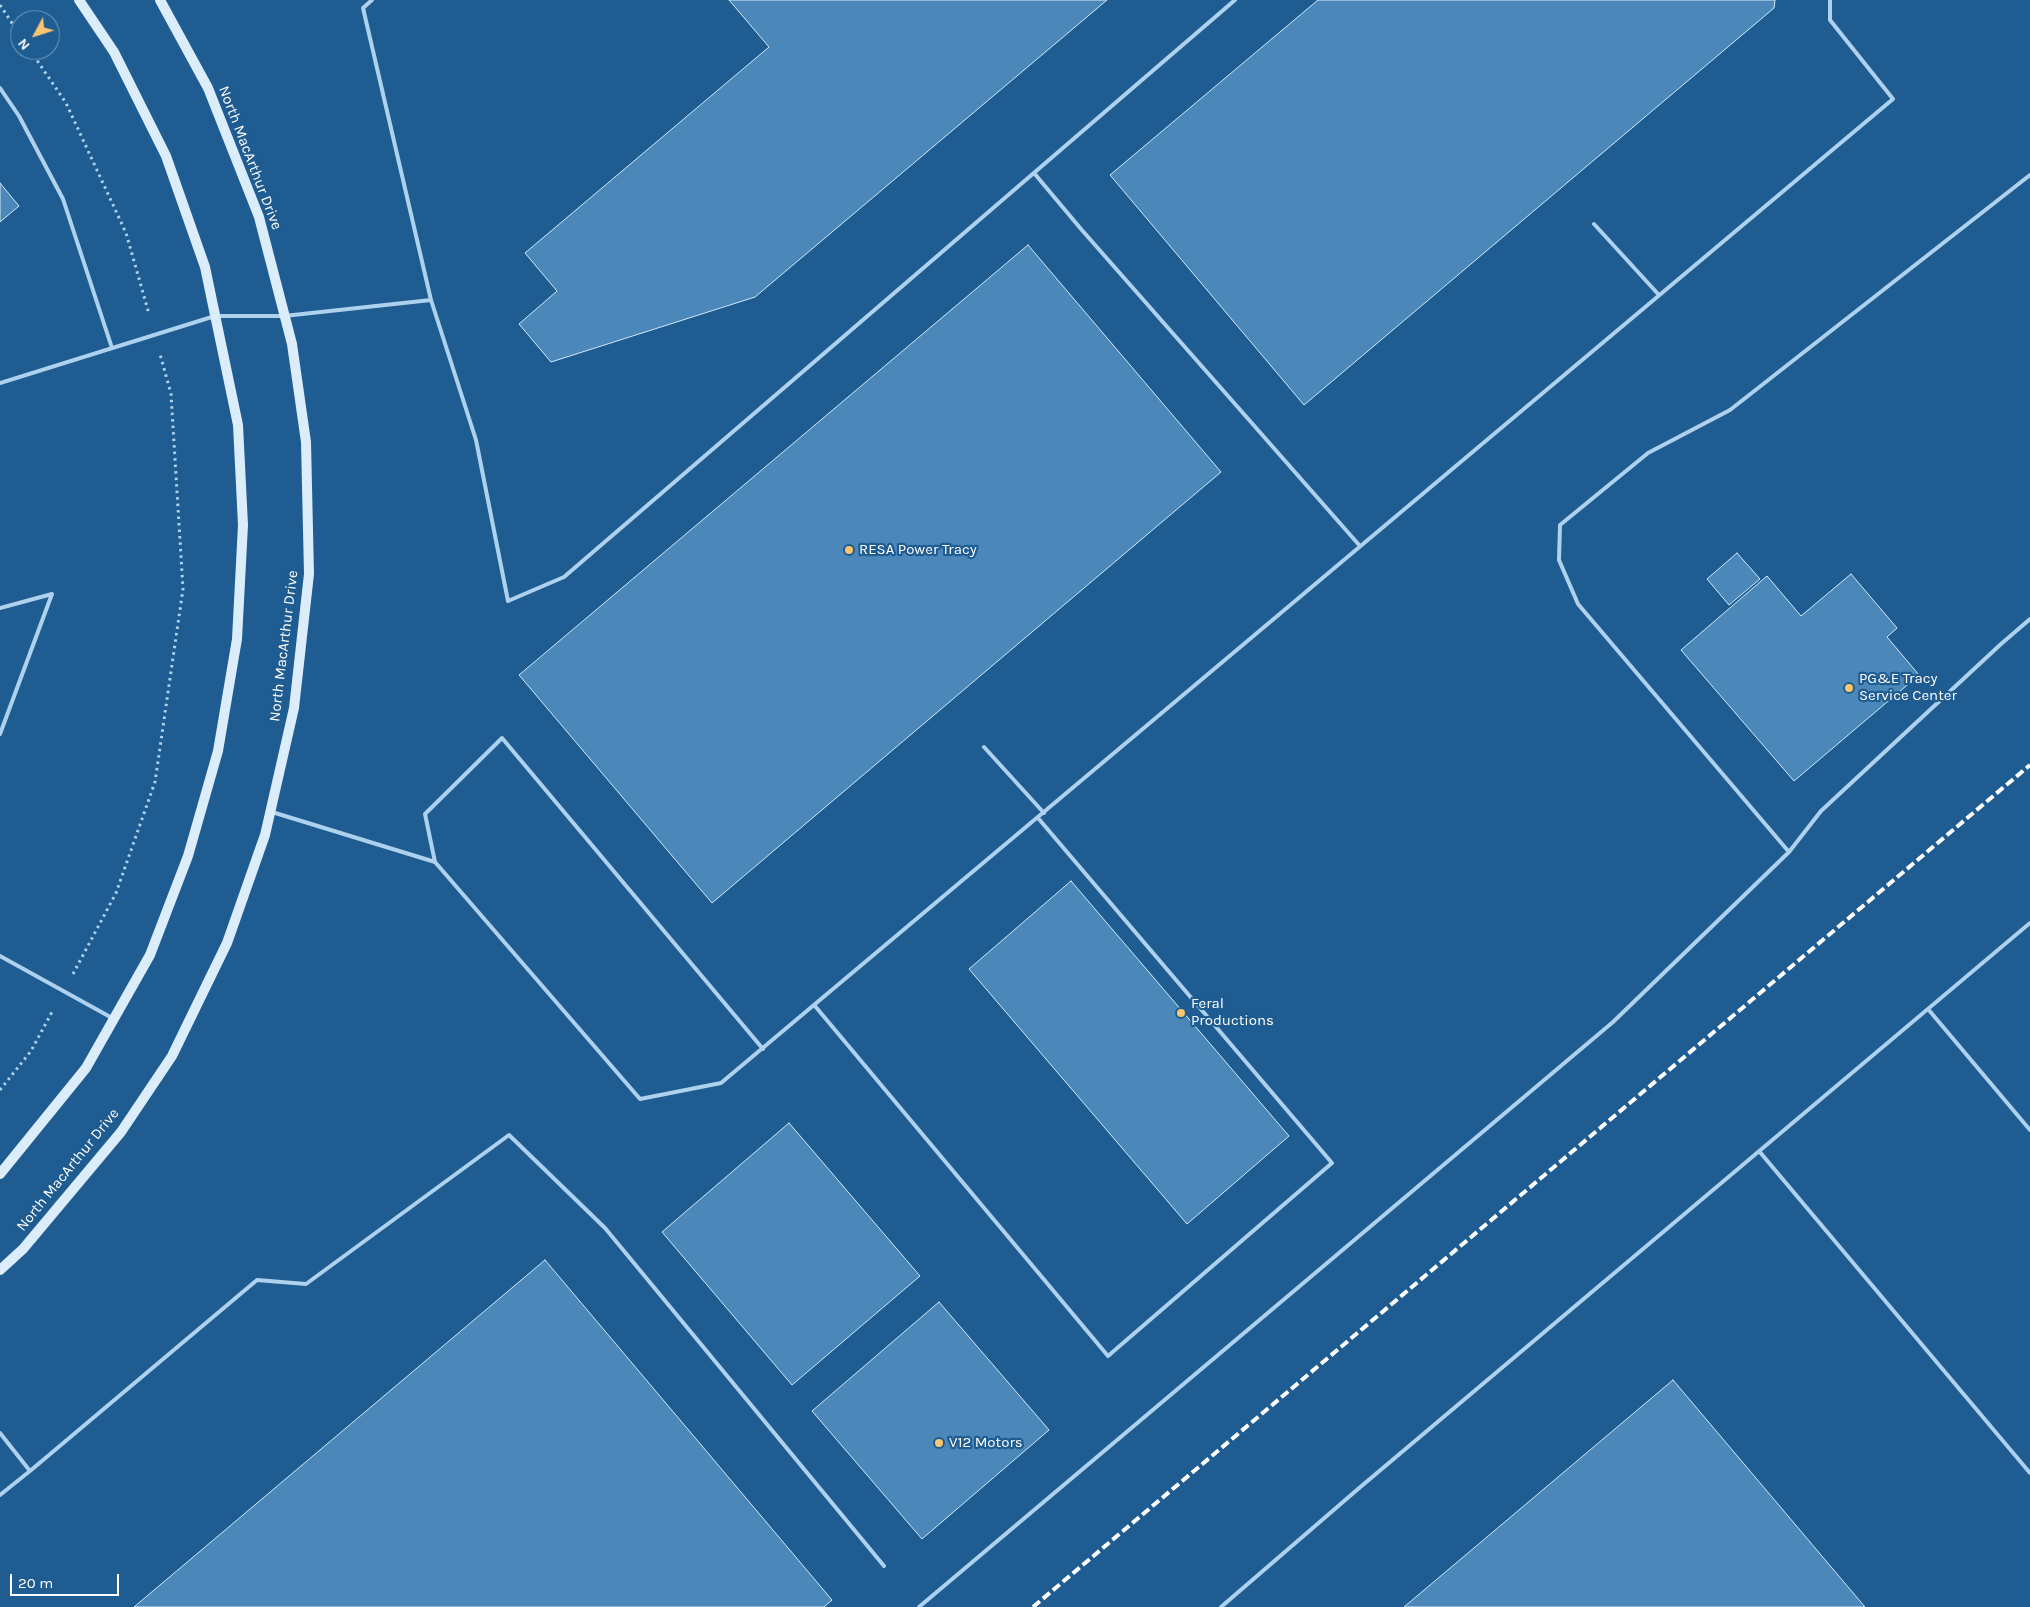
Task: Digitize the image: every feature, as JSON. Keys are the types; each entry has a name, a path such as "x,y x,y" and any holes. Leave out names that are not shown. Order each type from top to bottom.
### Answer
{"main road":[{"path":"0,1174 86,1068 150,955 188,856 218,750 237,639 244,525 238,425 206,267 166,156 114,52 79,0"},
{"name":"North MacArthur Drive","path":"0,1270 22,1249 121,1132 172,1056 227,943 265,835 294,708 309,574 306,442 292,344 259,217 252,198 208,88 160,0"}],"lane":[{"path":"372,0 362,8 431,300 476,440 508,601 564,577 1234,0"},
{"path":"762,1049 502,738 424,814 434,862 640,1099 721,1083 815,1006 1893,99 1830,20 1830,0"},
{"path":"0,88 19,116 63,199 112,348"},
{"path":"1034,172 1081,229 1360,546"},
{"path":"1790,852 1578,604 1559,560 1560,525 1648,453 1730,410 2030,175"},
{"path":"1594,224 1659,296"},
{"path":"0,383 215,316 284,316 431,300"},
{"path":"0,608 52,594 0,734"},
{"path":"919,1607 1613,1022 1790,852 1821,811 2001,644 2030,620"},
{"path":"984,747 1044,813"},
{"path":"270,812 434,862"},
{"path":"815,1006 1108,1356 1332,1163 1038,818"},
{"path":"1221,1607 1358,1488 2030,923"},
{"path":"0,956 114,1019"},
{"path":"1928,1009 2030,1130"},
{"path":"0,1495 256,1280 306,1284 509,1135 605,1228 884,1566"},
{"path":"1759,1151 2030,1473"},
{"path":"0,1433 30,1471"}],"path":[{"path":"0,5 10,20"},
{"path":"0,1090 31,1051 116,893 155,782 183,589 171,394 155,335 126,233 66,103 37,60"}],"building":[{"path":"729,0 1107,0 755,297 551,362 519,324 557,291 525,253 769,47"},
{"path":"1318,0 1775,0 1774,8 1304,405 1110,175"},
{"path":"0,183 19,206 0,222"},
{"path":"1028,245 1221,472 712,903 519,675"},
{"path":"1737,553 1760,579 1729,605 1707,579"},
{"path":"1851,574 1897,628 1887,637 1919,675 1794,781 1681,650 1767,576 1801,616"},
{"path":"1071,881 1289,1136 1187,1224 969,969"},
{"path":"789,1123 920,1276 792,1385 662,1232"},
{"path":"545,1260 832,1600 824,1607 134,1607"},
{"path":"939,1302 1049,1430 922,1539 812,1411"},
{"path":"1673,1380 1865,1607 1404,1607"}],"railway":[{"path":"1033,1607 2030,765"}],"place":[{"name":"RESA Power Tracy","path":"849,550"},
{"name":"PG&E Tracy Service Center","path":"1849,688"},
{"name":"Feral Productions","path":"1181,1013"},
{"name":"V12 Motors","path":"939,1443"}]}
